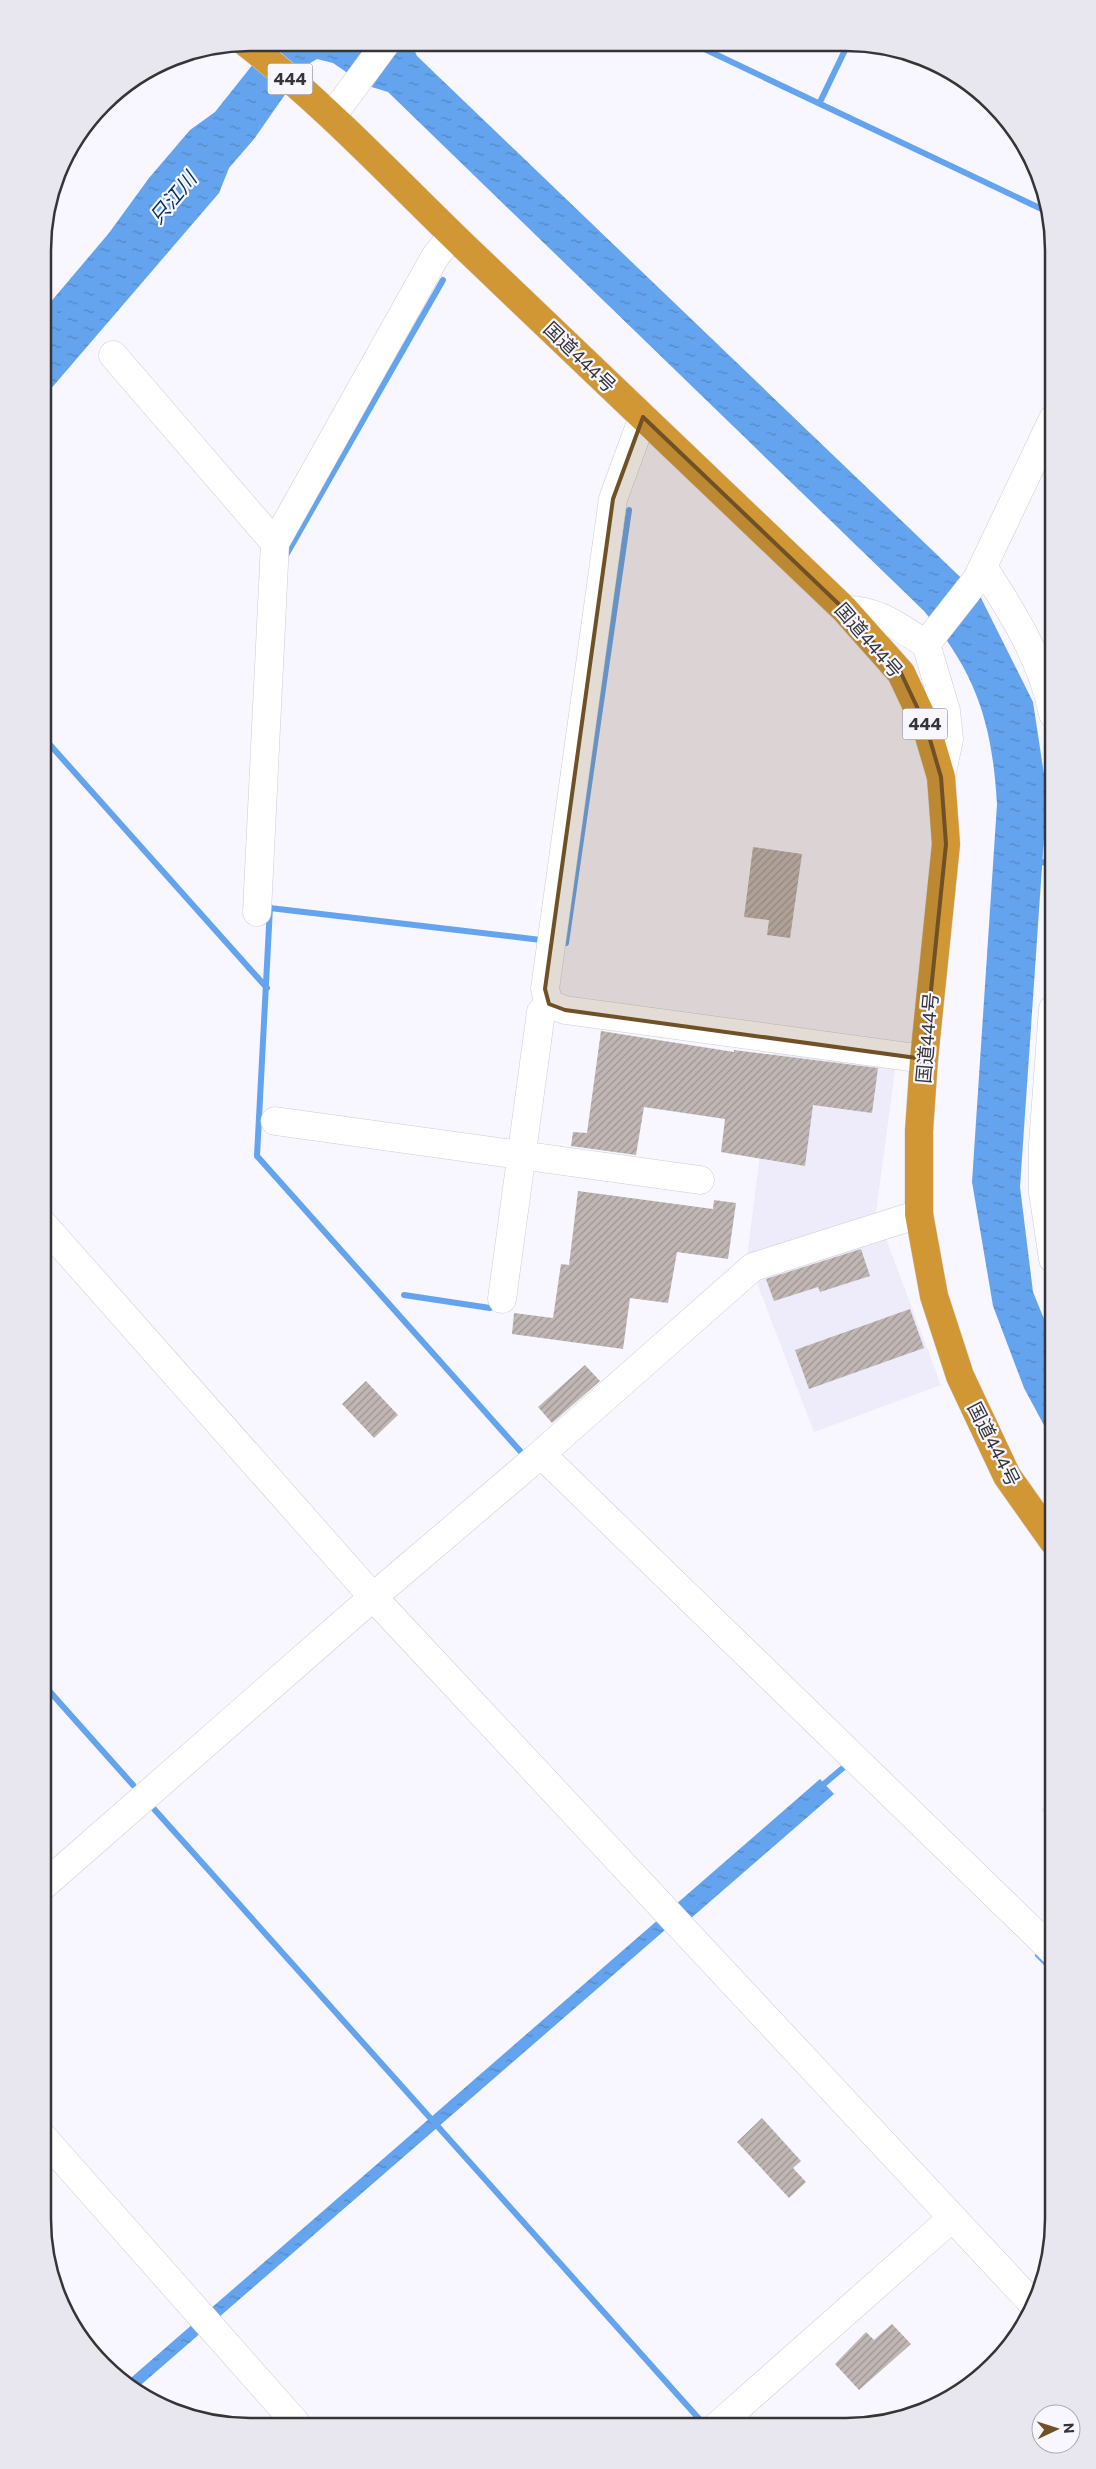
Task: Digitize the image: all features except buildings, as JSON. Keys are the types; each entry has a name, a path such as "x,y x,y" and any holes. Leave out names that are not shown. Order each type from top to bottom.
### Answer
{"highway":[{"name":"国道444号","path":"256,51 332,116 452,235 845,610 901,673 926,726 941,777 946,844 924,1059 919,1131 919,1214 934,1296 960,1376 1007,1476 1045,1530"}],"street":[{"path":"332,116 380,51"},
{"path":"256,912 275,543 435,257 452,235"},
{"path":"113,355 275,543"},
{"path":"549,1004 545,989 613,499 643,417"},
{"path":"928,641 980,573 1045,438"},
{"path":"980,573 1020,624 1045,683"},
{"path":"845,610 859,610 883,617 928,641 946,711 949,738 941,777"},
{"path":"549,1004 565,1010 924,1059"},
{"path":"502,1299 541,1012 549,1004"},
{"path":"275,1121 700,1180"},
{"path":"1045,1174 1043,1192 1045,1205"},
{"path":"51,1879 373,1597 542,1454 753,1267 919,1214"},
{"path":"51,1233 373,1597 1028,2299"},
{"path":"542,1454 1045,1943"},
{"path":"51,2147 292,2418"},
{"path":"725,2418 952,2218"}],"highlighted area":[{"path":"643,417 845,610 901,673 926,726 941,777 946,844 924,1059 565,1010 549,1004 545,989 613,499"}],"shaded area":[{"path":"774,1044 896,1062 876,1212 941,1385 814,1432 747,1257"},
{"path":"1045,1805 1045,1814 1041,1810"}],"water":[{"name":"只江川","path":"264,51 415,51 417,56 980,596 1033,702 1045,781 1045,823 1020,1187 1033,1292 1045,1321 1045,1427 1024,1388 993,1306 972,1182 997,804 995,775 986,724 979,701 957,656 924,611 388,92 365,85 333,63 317,59 305,66 254,139 229,168 219,193 51,389 51,302 109,233 149,178 190,130 215,112"},
{"path":"820,1779 834,1794 690,1919 665,1930 141,2385 131,2378"}],"waterway":[{"path":"709,51 1040,208"},
{"path":"820,102 845,51"},
{"path":"285,557 443,280"},
{"path":"566,943 629,510"},
{"path":"51,746 267,988"},
{"path":"1035,861 1045,863"},
{"path":"270,907 257,1156 521,1452"},
{"path":"270,908 541,940 541,944"},
{"path":"404,1295 490,1308"},
{"path":"51,1693 133,1785"},
{"path":"818,1789 844,1767"},
{"path":"154,1809 698,2418"},
{"path":"1038,1955 1045,1962"}]}
